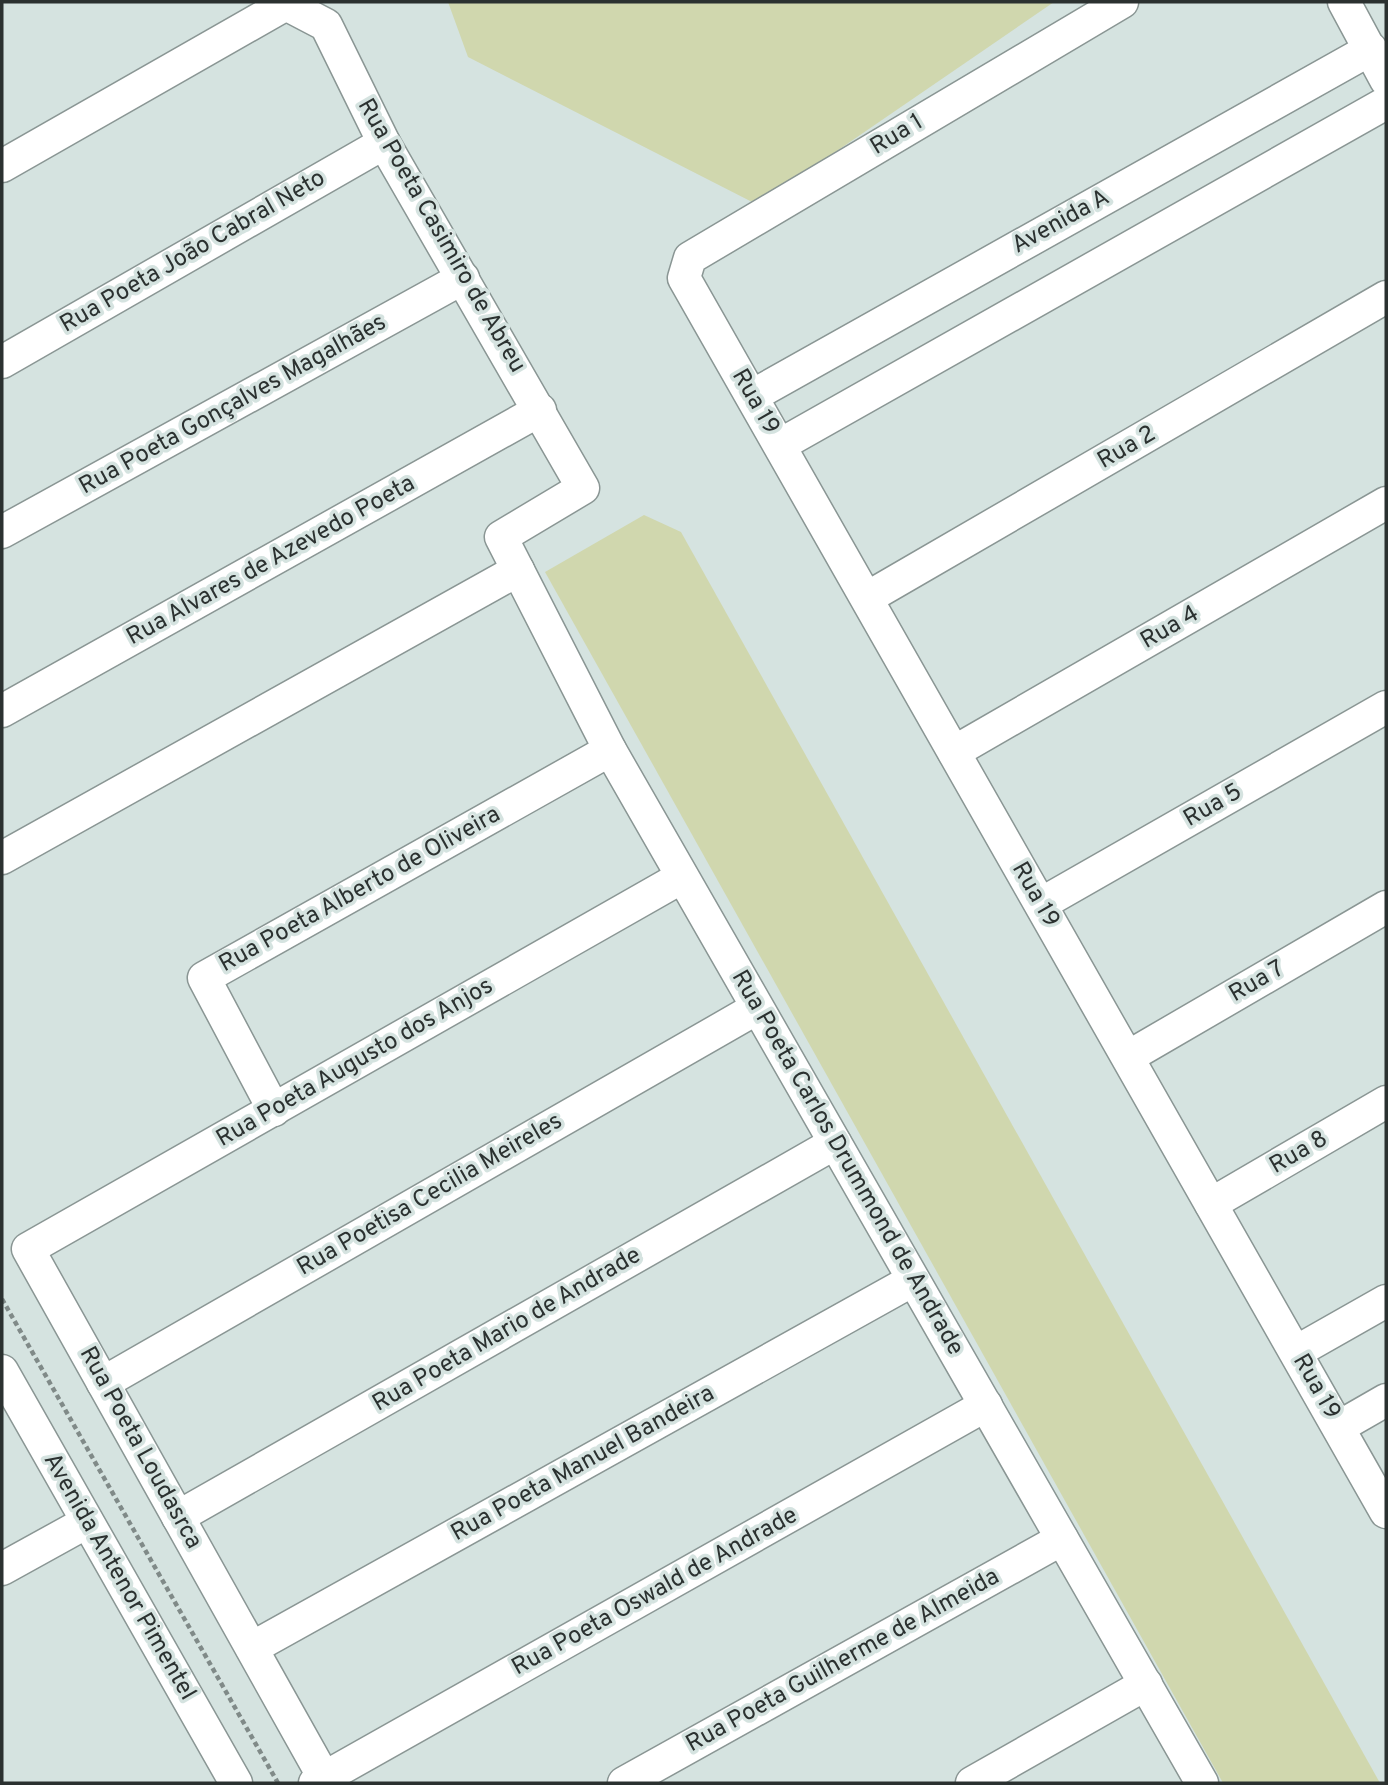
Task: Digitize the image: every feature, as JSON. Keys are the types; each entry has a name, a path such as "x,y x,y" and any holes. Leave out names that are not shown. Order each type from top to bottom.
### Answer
{"street":[{"name":"Rua 1","path":"684,278 690,258 1122,2"},
{"path":"1344,2 1386,80"},
{"path":"2,166 284,3"},
{"name":"Rua Poeta Casimiro de Abreu","path":"284,3 326,25 384,143 583,488 501,537"},
{"name":"Avenida A","path":"752,396 1371,49"},
{"path":"780,445 1386,103"},
{"name":"Rua Poeta João Cabral Neto","path":"2,362 384,143"},
{"name":"Rua Poeta Gonçalves Magalhães","path":"2,532 463,278"},
{"name":"Rua 19","path":"684,278 1386,1512"},
{"name":"Rua 2","path":"867,598 1386,297"},
{"name":"Rua Alvares de Azevedo Poeta","path":"2,711 540,410"},
{"name":"Rua 4","path":"954,752 1386,503"},
{"name":"Rua Poeta Carlos Drummond de Andrade","path":"501,537 610,750 1202,1783"},
{"path":"2,858 517,570"},
{"name":"Rua 5","path":"1041,904 1386,708"},
{"name":"Rua Poeta Alberto de Oliveira","path":"274,1110 204,978 610,750"},
{"name":"Rua Poeta Augusto dos Anjos","path":"28,1249 682,877"},
{"name":"Rua 7","path":"1128,1057 1386,907"},
{"name":"Rua Poetisa Cecilia Meireles","path":"103,1383 757,1008"},
{"name":"Rua 8","path":"1211,1204 1386,1102"},
{"name":"Rua Poeta Mario de Andrade","path":"178,1517 835,1143"},
{"name":"Rua Poeta Loudasrca","path":"28,1249 251,1648 322,1782"},
{"name":"Rua Poeta Manuel Bandeira","path":"251,1648 914,1280"},
{"path":"1296,1352 1386,1301"},
{"name":"Avenida Antenor Pimentel","path":"2,1371 236,1783"},
{"path":"1339,1427 1386,1400"},
{"name":"Rua Poeta Oswald de Andrade","path":"322,1782 986,1405"},
{"path":"2,1569 87,1522"},
{"name":"Rua Poeta Guilherme de Almeida","path":"624,1783 1062,1539"},
{"path":"972,1783 1146,1684"}],"path":[{"path":"2,1299 278,1783"}],"green space":[{"path":"448,2 1054,2 758,205 468,57"},
{"path":"644,515 681,532 1380,1783 1223,1783 545,572"}]}
